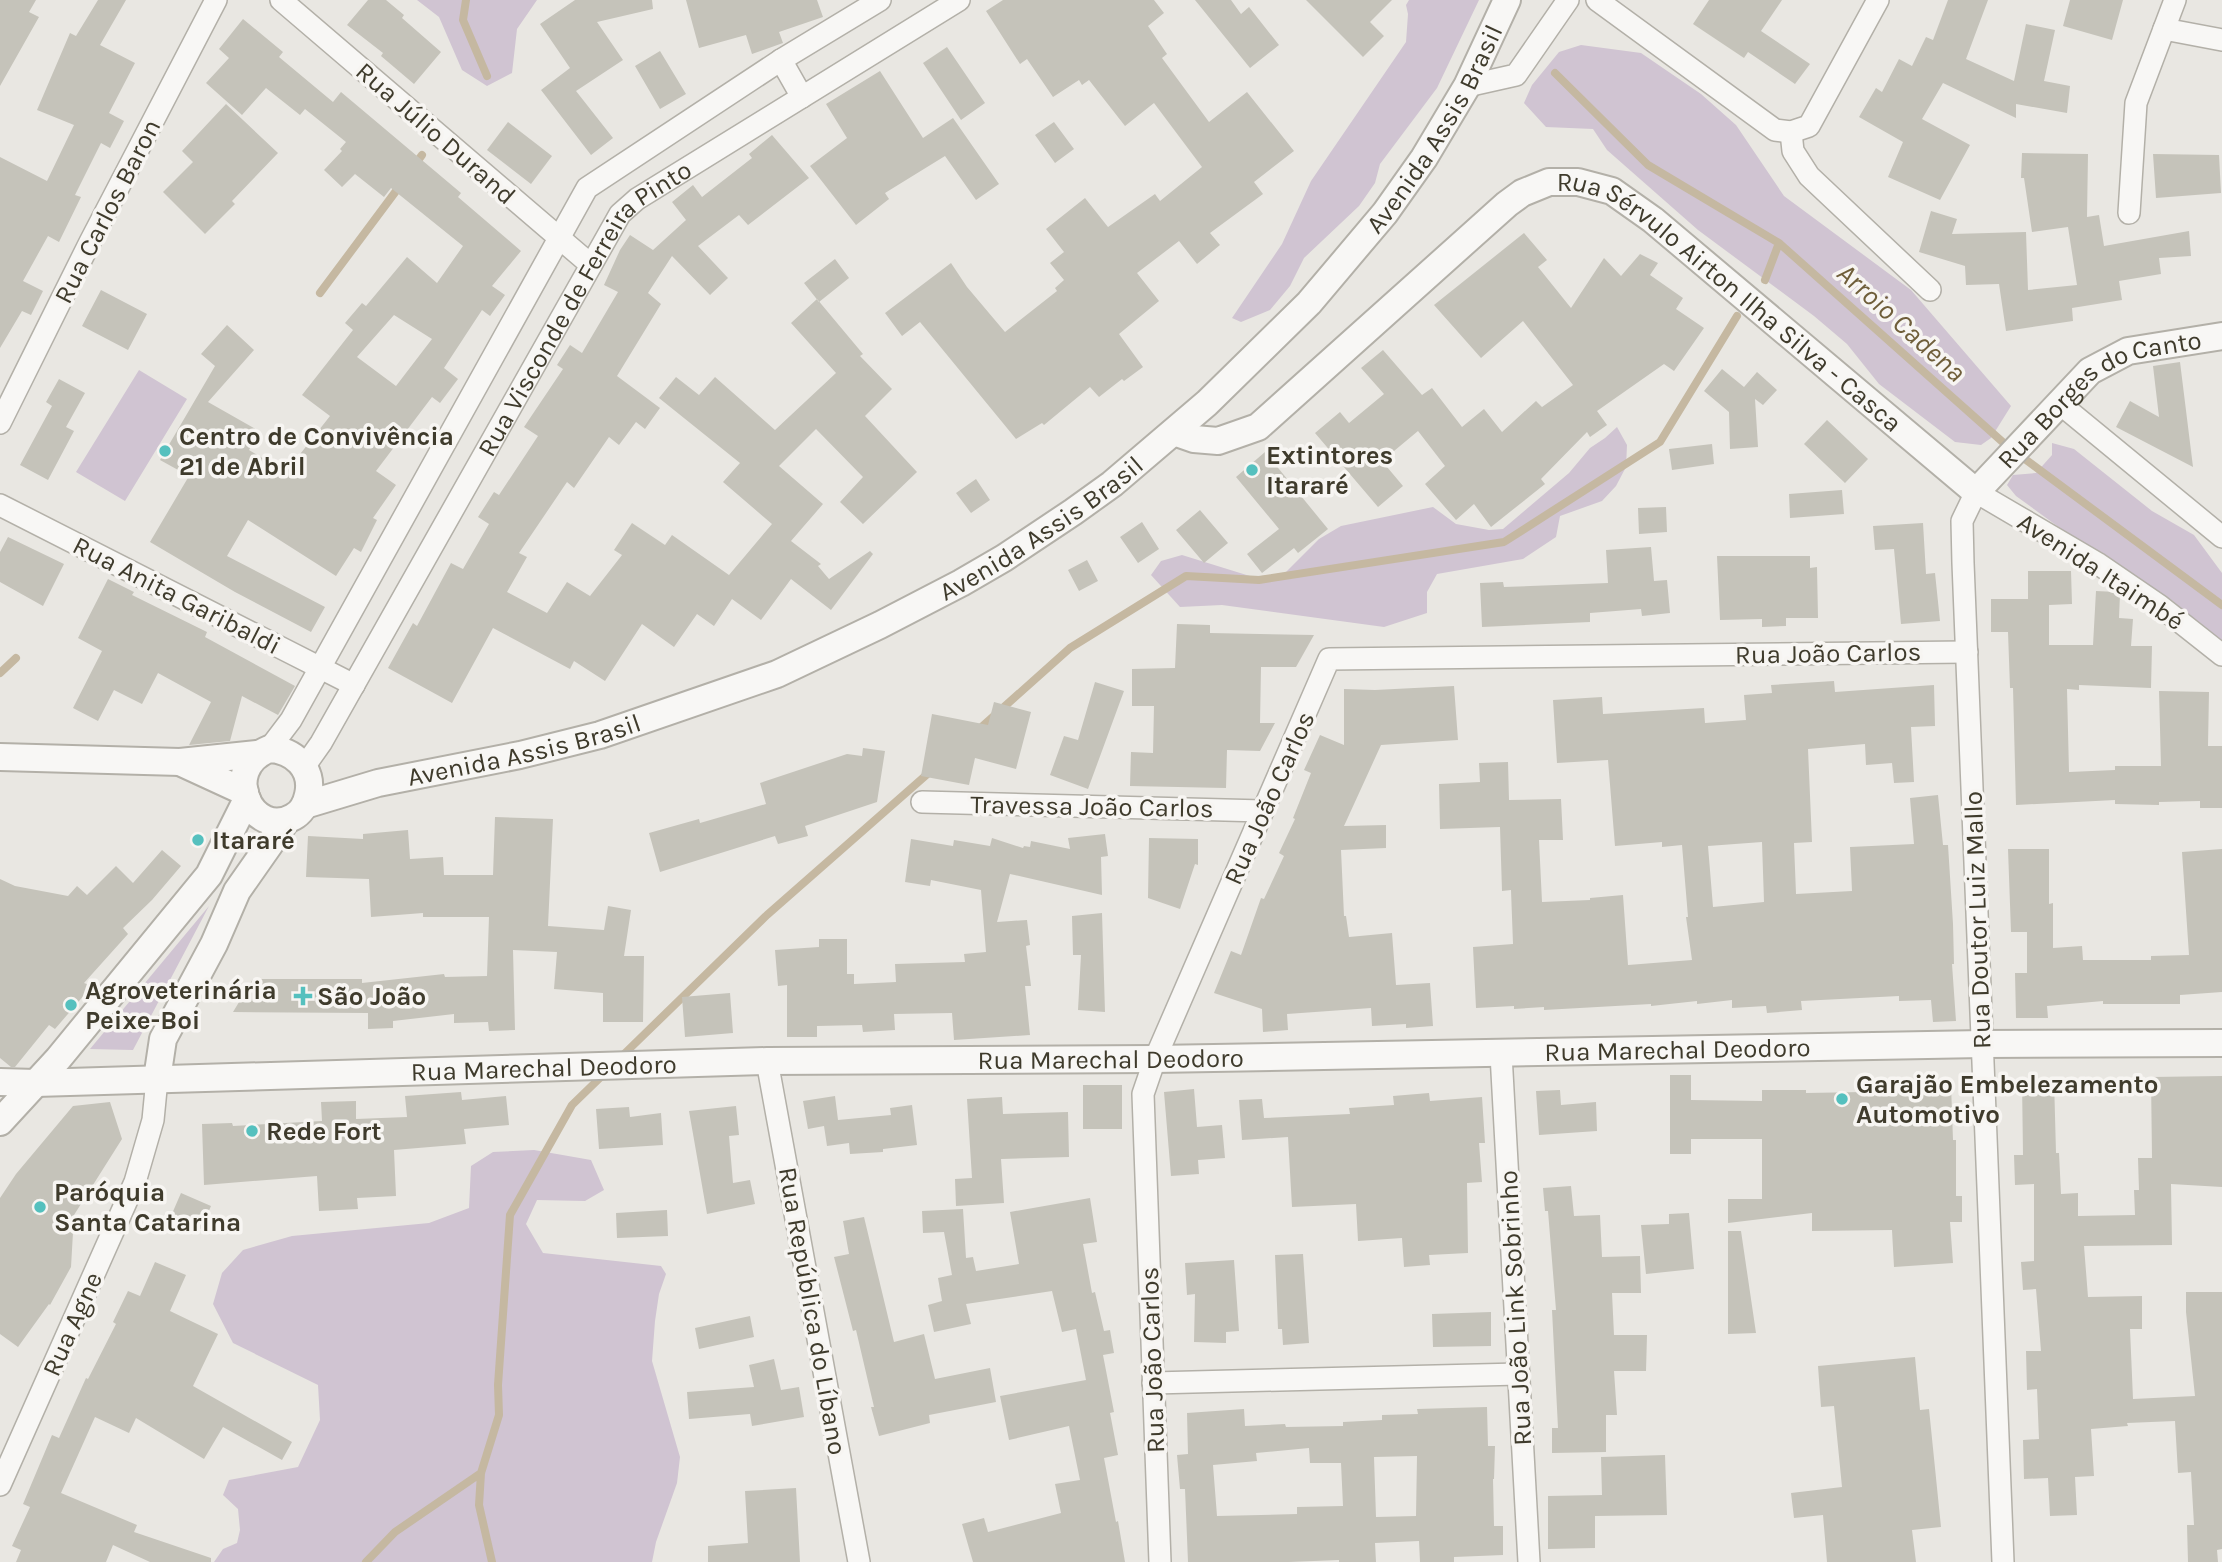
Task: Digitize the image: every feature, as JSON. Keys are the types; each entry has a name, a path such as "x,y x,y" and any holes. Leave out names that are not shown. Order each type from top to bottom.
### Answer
{"street":[{"name":"Rua Carlos Baron","path":"0,423 90,242 216,0"},
{"name":"Rua Júlio Durand","path":"281,0 591,265"},
{"name":"Rua Visconde de Ferreira Pinto","path":"263,751 291,720 587,188 781,60 880,0"},
{"name":"Rua Visconde de Ferreira Pinto","path":"306,771 620,214 638,199 959,0"},
{"name":"Avenida Assis Brasil","path":"295,813 378,783 520,755 600,735 777,674 880,625 1004,558 1093,498 1174,432 1240,372 1309,303 1385,213 1424,158 1467,86 1507,0"},
{"path":"1467,86 1516,75 1567,0"},
{"path":"1597,0 1775,130 1791,132 1809,127 1878,0"},
{"path":"2129,213 2136,103 2175,0"},
{"path":"2164,29 2222,40"},
{"path":"781,60 802,97"},
{"path":"1791,132 1793,151 1809,176 1930,290"},
{"name":"Rua Sérvulo Airton Ilha Silva - Casca","path":"1174,432 1194,439 1219,441 1258,427 1507,204 1522,193 1549,181 1578,182 1612,191 1653,220 1982,486"},
{"name":"Rua Borges do Canto","path":"1982,486 2090,371 2128,351 2222,336"},
{"path":"2059,404 2222,537"},
{"name":"Rua Doutor Luiz Mallo","path":"1982,486 1962,522 2003,1562"},
{"name":"Avenida Itaimbé","path":"1982,486 2160,606 2222,656"},
{"name":"Rua Anita Garibaldi","path":"0,505 354,685"},
{"name":"Rua João Carlos","path":"1160,1562 1143,1094 1155,1059 1329,659 1967,652"},
{"path":"0,757 180,762 282,749 295,755 306,771 309,793 237,891 214,944 163,1039 157,1079"},
{"path":"263,751 248,764 244,778 250,806 260,816 273,822 295,813"},
{"path":"180,762 246,796"},
{"name":"Avenida Assis Brasil","path":"306,771 378,783"},
{"path":"0,1122 58,1059 209,874 246,796"},
{"name":"Travessa João Carlos","path":"922,802 1263,811"},
{"name":"Rua Marechal Deodoro","path":"0,1082 767,1061 1155,1059 1982,1044 2222,1043"},
{"name":"Rua João Link Sobrinho","path":"1502,1054 1529,1562"},
{"name":"Rua República do Líbano","path":"767,1061 859,1562"},
{"name":"Rua Agne","path":"0,1485 135,1182 153,1120 157,1079"},
{"path":"1153,1383 1519,1374"}],"shaded area":[{"path":"417,0 537,0 517,29 512,73 487,86 462,70 439,17"},
{"path":"1409,0 1479,0 1437,88 1380,164 1375,183 1359,206 1304,258 1290,286 1270,310 1241,322 1232,318 1282,244 1311,181 1406,42 1406,5"},
{"path":"1581,45 1641,53 1701,94 1736,125 1784,196 1911,290 2011,406 1991,438 1981,445 1955,442 1879,384 1847,344 1814,316 1698,230 1607,150 1593,129 1546,127 1524,103 1532,85 1559,52"},
{"path":"139,370 187,399 125,501 76,472"},
{"path":"1617,427 1627,445 1626,467 1616,486 1602,501 1560,516 1556,537 1523,559 1437,574 1427,592 1427,613 1384,627 1222,605 1180,607 1151,575 1161,561 1182,555 1253,577 1285,573 1319,539 1341,526 1433,507 1456,524 1489,530 1503,529 1569,473 1590,448"},
{"path":"2052,443 2074,449 2152,511 2194,535 2222,573 2222,647 2173,601 2108,563 2016,496 2007,485 2013,475 2036,473 2052,455"},
{"path":"209,906 133,1050 90,1049"},
{"path":"534,1150 591,1160 604,1190 585,1201 537,1200 526,1224 543,1253 661,1266 666,1274 659,1294 652,1361 680,1457 677,1483 656,1542 652,1562 214,1562 223,1549 237,1543 240,1530 238,1509 223,1495 229,1480 298,1467 320,1420 318,1385 233,1343 213,1304 222,1273 243,1250 292,1236 429,1223 469,1208 471,1166 493,1152"}],"building":[{"path":"0,0 36,0 29,12 39,17 0,86"},
{"path":"98,0 126,0 100,45 135,63 109,113 124,121 110,148 101,143 75,195 81,197 59,242 48,236 23,281 43,291 31,315 22,311 0,348 0,157 47,181 74,125 37,110 70,33 76,36"},
{"path":"368,0 386,0 441,52 414,84 381,56 383,53 347,25"},
{"path":"575,0 652,0 653,9 597,22 623,60 576,91 613,138 591,155 541,90 570,68 540,24"},
{"path":"686,0 817,0 823,17 779,32 783,43 752,54 746,35 699,48"},
{"path":"1003,0 1154,0 1164,13 1148,26 1167,54 1162,58 1209,122 1247,92 1294,151 1254,182 1263,194 1210,233 1220,245 1197,264 1179,241 1137,273 1159,301 1119,334 1143,367 1099,397 1090,387 1044,425 1042,423 1016,439 920,322 902,336 885,313 951,263 967,287 1005,332 1057,291 1055,288 1064,280 1050,263 1064,252 1046,229 1085,198 1108,227 1155,194 1160,201 1202,167 1154,103 1125,126 1089,80 1082,85 1079,80 1053,97 1027,59 1020,64 986,11"},
{"path":"1195,0 1231,0 1241,14 1249,7 1279,45 1250,68"},
{"path":"1306,0 1392,0 1370,22 1384,36 1363,57"},
{"path":"1709,0 1782,0 1761,31 1810,64 1795,84 1748,52 1744,58 1693,24"},
{"path":"1948,0 1988,0 1966,59 2014,81 2026,24 2055,30 2044,81 2070,86 2067,113 2016,104 2016,118 1943,83 1922,119 1970,145 1940,200 1888,177 1903,142 1859,117 1876,88 1882,92 1899,59 1912,66 1926,37 1933,40"},
{"path":"2070,0 2123,0 2112,40 2063,26"},
{"path":"243,19 283,52 279,57 333,102 341,92 461,193 458,197 521,251 492,286 505,295 490,316 482,310 444,368 458,379 440,403 432,397 376,471 396,485 373,518 377,520 361,552 354,548 336,576 248,520 227,556 325,607 311,632 235,592 150,542 189,476 160,460 215,366 201,354 227,325 254,350 208,402 259,431 249,450 286,472 330,416 302,395 353,330 345,323 362,303 366,306 407,257 437,283 463,246 391,188 384,197 355,174 342,187 324,170 342,151 340,149 346,142 305,109 300,115 266,88 242,115 206,83 229,58 219,49","holes":["394,315 432,339 396,386 357,357"]},
{"path":"947,47 985,103 961,120 923,63"},
{"path":"660,51 686,94 660,109 635,66"},
{"path":"880,71 923,138 953,118 999,184 976,200 945,156 885,193 889,199 856,225 810,166 847,138 826,104"},
{"path":"226,104 278,153 232,201 235,204 205,234 163,192 193,162 182,151"},
{"path":"508,122 552,156 531,184 487,150"},
{"path":"1054,122 1074,149 1055,163 1035,135"},
{"path":"772,135 809,178 748,225 739,215 698,246 728,278 710,295 672,256 648,293 661,304 617,376 660,408 645,429 636,422 619,445 609,437 574,488 567,482 519,553 527,557 507,592 547,613 567,582 590,596 622,555 614,550 632,523 665,545 672,535 729,575 772,524 723,482 740,463 659,398 676,377 699,395 715,377 775,430 836,373 791,323 817,299 863,354 860,356 892,389 865,416 917,472 863,524 840,502 863,477 816,429 779,466 823,504 791,541 821,564 818,566 829,579 870,551 873,554 831,610 791,579 761,620 732,599 714,626 697,614 674,647 642,624 605,681 574,661 570,669 493,628 452,703 388,668 413,623 417,626 451,563 463,569 489,524 478,517 494,492 499,495 538,436 524,427 563,369 557,365 570,345 582,353 618,292 604,285 630,235 653,250 686,220 672,202 693,185 702,197 752,158 749,154"},
{"path":"2022,153 2088,154 2087,217 2099,215 2104,246 2189,231 2191,256 2159,258 2161,274 2119,281 2122,300 2072,308 2073,321 2006,331 1999,284 1966,285 1965,266 1919,252 1931,211 1957,219 1952,234 2026,232 2028,290 2077,285 2068,227 2032,232 2024,178 2021,178"},
{"path":"2153,154 2219,155 2221,193 2156,198"},
{"path":"1524,233 1547,260 1538,267 1571,308 1604,258 1621,276 1640,254 1658,263 1650,275 1683,298 1676,309 1704,328 1674,371 1664,364 1597,411 1607,425 1590,437 1587,432 1541,479 1545,484 1491,527 1474,504 1456,520 1425,484 1445,466 1418,431 1382,461 1403,486 1378,507 1315,433 1340,412 1349,423 1384,394 1361,368 1383,350 1422,395 1432,388 1462,427 1484,409 1502,432 1536,401 1542,407 1573,385 1523,321 1481,358 1434,305"},
{"path":"835,259 849,278 819,302 804,283"},
{"path":"101,290 147,314 128,350 82,326"},
{"path":"2180,362 2193,467 2116,427 2130,401 2159,417 2153,366"},
{"path":"1722,369 1744,387 1757,372 1777,390 1763,405 1755,399 1758,447 1730,449 1729,412 1704,391"},
{"path":"59,379 85,393 66,427 74,431 48,480 20,465 52,406 46,402"},
{"path":"1827,420 1868,459 1845,483 1804,444"},
{"path":"1712,444 1714,464 1672,470 1669,449"},
{"path":"1265,452 1328,529 1298,553 1294,548 1262,573 1247,554 1279,529 1236,477"},
{"path":"976,479 990,500 971,513 956,493"},
{"path":"1842,490 1844,514 1790,518 1789,494"},
{"path":"1666,507 1667,532 1639,534 1638,508"},
{"path":"1200,510 1228,543 1204,563 1176,530"},
{"path":"1142,522 1159,549 1138,563 1120,537"},
{"path":"1923,523 1926,574 1935,573 1940,621 1901,624 1894,549 1875,550 1873,526"},
{"path":"8,537 64,564 43,606 0,582 0,552"},
{"path":"1651,547 1654,581 1667,580 1670,613 1642,616 1641,609 1590,613 1590,622 1482,627 1480,583 1503,582 1504,587 1608,583 1606,550"},
{"path":"1717,556 1810,556 1810,568 1817,567 1818,618 1786,618 1786,626 1762,627 1762,619 1720,620"},
{"path":"1087,560 1098,581 1079,591 1068,570"},
{"path":"2028,571 2071,571 2072,604 2049,605 2049,645 2093,645 2096,591 2120,594 2119,618 2133,619 2131,646 2152,646 2151,688 2079,685 2079,690 2067,689 2069,772 2115,770 2115,766 2161,766 2159,691 2209,692 2208,746 2222,746 2222,808 2200,808 2200,801 2159,802 2159,805 2115,804 2115,800 2016,805 2013,688 2010,688 2008,632 1991,632 1991,599 2028,599"},
{"path":"108,579 134,592 132,595 207,632 205,637 295,686 278,715 242,696 230,741 189,745 211,702 158,673 142,704 114,690 98,721 73,708 102,651 78,638"},
{"path":"1177,624 1210,625 1210,633 1314,635 1296,667 1261,667 1260,723 1275,723 1260,751 1227,750 1226,788 1130,786 1131,752 1153,753 1154,706 1132,706 1132,669 1175,668"},
{"path":"1834,681 1835,692 1934,685 1935,726 1911,727 1914,782 1894,783 1892,763 1866,765 1865,744 1808,749 1812,842 1794,843 1796,894 1852,891 1850,847 1914,844 1910,798 1938,795 1943,845 1948,845 1956,1021 1933,1022 1931,1000 1899,1001 1899,996 1801,1001 1802,1010 1767,1013 1766,1006 1732,1008 1732,1000 1697,1004 1697,1001 1651,1006 1544,1010 1544,1007 1514,1009 1514,1006 1476,1008 1473,947 1513,944 1511,890 1502,891 1500,827 1440,829 1439,784 1480,782 1479,763 1508,762 1509,800 1561,799 1563,840 1539,840 1542,902 1590,900 1623,895 1628,965 1692,960 1686,917 1682,845 1662,847 1662,842 1615,846 1608,760 1557,763 1553,700 1602,697 1603,714 1704,708 1705,723 1746,720 1744,695 1772,693 1771,685","holes":["1762,842 1764,902 1713,907 1708,846"]},
{"path":"1095,682 1124,691 1088,789 1050,775 1064,736 1078,740"},
{"path":"1454,686 1458,740 1381,745 1344,826 1386,825 1386,848 1341,850 1344,916 1349,937 1392,933 1396,985 1430,983 1433,1026 1372,1026 1371,1008 1287,1014 1288,1030 1263,1032 1262,1009 1214,993 1231,951 1241,955 1261,898 1264,899 1284,856 1279,853 1295,819 1293,818 1311,773 1304,770 1320,735 1344,745 1344,689"},
{"path":"994,702 1031,712 1016,769 975,758 969,785 921,776 932,714 988,725"},
{"path":"863,748 885,751 877,802 805,826 808,836 778,844 775,836 660,872 649,833 699,819 700,823 766,804 760,783 847,754 862,756"},
{"path":"495,817 553,819 548,926 604,930 608,906 631,910 624,956 644,956 643,1022 603,1022 603,993 554,989 557,952 513,950 515,1030 489,1031 488,1022 454,1023 454,1014 393,1021 393,1028 368,1029 368,1013 233,1012 253,979 362,979 362,983 444,974 445,977 487,976 489,917 423,917 423,913 371,917 369,879 306,877 308,836 363,839 363,834 408,830 410,859 443,857 444,875 493,875"},
{"path":"1105,834 1108,856 1101,857 1102,895 1010,874 997,922 1027,920 1030,945 1026,946 1031,986 1025,986 1030,1035 954,1040 952,1013 894,1014 895,1030 863,1032 862,1025 817,1026 817,1037 787,1037 787,985 778,986 775,950 819,947 819,939 847,939 847,974 854,974 854,984 896,982 895,964 965,962 964,954 986,952 981,890 931,880 930,886 905,882 911,839 953,846 954,840 990,846 992,838 1023,848 1030,847 1031,841 1070,849 1068,838"},
{"path":"1149,838 1198,839 1198,865 1195,864 1180,909 1148,898"},
{"path":"2008,849 2049,849 2049,904 2053,903 2053,948 2082,946 2083,960 2151,960 2151,956 2189,955 2182,852 2222,849 2222,992 2180,995 2180,1004 2103,1004 2103,1001 2047,1006 2048,1018 2016,1018 2015,973 2027,973 2027,932 2011,932"},
{"path":"162,850 181,866 123,928 128,934 84,983 92,986 55,1029 49,1025 15,1067 11,1067 0,1058 0,879 15,886 68,896 77,886 87,895 116,866 133,883"},
{"path":"1102,913 1105,1012 1078,1010 1081,955 1073,955 1072,916"},
{"path":"730,993 733,1033 685,1037 682,997"},
{"path":"1670,1075 1691,1075 1691,1100 1762,1101 1762,1090 1806,1090 1806,1093 1863,1092 1863,1084 1892,1083 1893,1088 1951,1085 1953,1140 1956,1140 1956,1196 1962,1196 1962,1222 1950,1222 1953,1263 1894,1267 1892,1230 1812,1231 1812,1213 1728,1223 1728,1199 1762,1199 1762,1139 1691,1139 1691,1154 1670,1154"},
{"path":"2222,1076 2222,1187 2171,1184 2172,1245 2084,1246 2088,1297 2142,1296 2142,1329 2130,1329 2133,1399 2195,1396 2186,1292 2222,1292 2222,1549 2217,1550 2218,1562 2188,1562 2187,1525 2194,1525 2191,1472 2178,1473 2175,1421 2127,1423 2128,1426 2091,1429 2094,1476 2075,1477 2077,1515 2050,1516 2048,1478 2024,1479 2023,1440 2039,1439 2037,1389 2027,1390 2026,1351 2041,1351 2036,1289 2023,1290 2021,1262 2034,1261 2034,1184 2015,1185 2014,1155 2023,1155 2022,1080 2054,1079 2056,1153 2059,1153 2061,1194 2078,1193 2078,1216 2135,1215 2134,1190 2139,1190 2138,1158 2152,1158 2151,1077"},
{"path":"1083,1085 1122,1085 1122,1129 1083,1129"},
{"path":"1194,1089 1197,1127 1222,1125 1225,1158 1198,1160 1199,1174 1171,1176 1164,1092"},
{"path":"1560,1090 1561,1105 1596,1102 1597,1131 1539,1135 1536,1091"},
{"path":"461,1092 462,1100 506,1096 509,1125 464,1129 466,1144 394,1150 396,1196 357,1198 358,1209 319,1211 317,1176 204,1185 202,1124 232,1123 233,1126 322,1121 321,1102 356,1101 356,1119 407,1117 405,1096"},
{"path":"1429,1093 1430,1101 1482,1097 1485,1143 1479,1143 1482,1182 1467,1183 1468,1253 1429,1255 1430,1265 1404,1267 1402,1238 1358,1241 1356,1204 1292,1207 1288,1137 1242,1140 1239,1100 1262,1099 1264,1118 1350,1114 1349,1108 1394,1105 1393,1096"},
{"path":"835,1096 838,1120 891,1115 890,1108 912,1105 917,1145 883,1149 883,1152 850,1154 849,1143 827,1146 824,1126 808,1129 803,1101"},
{"path":"1002,1097 1003,1114 1068,1112 1069,1157 1001,1159 1004,1203 956,1206 955,1179 972,1178 967,1099"},
{"name":"Paróquia Santa Catarina","path":"110,1102 122,1139 74,1215 71,1267 50,1305 18,1347 0,1334 0,1198 16,1174 73,1106"},
{"path":"736,1106 739,1135 729,1136 733,1183 750,1180 755,1204 707,1214 689,1111"},
{"path":"629,1107 630,1117 661,1113 663,1145 599,1149 596,1109"},
{"path":"1571,1186 1574,1216 1600,1215 1602,1257 1640,1256 1641,1293 1612,1293 1614,1335 1647,1335 1646,1371 1614,1371 1617,1415 1606,1415 1606,1452 1552,1453 1552,1428 1558,1428 1552,1310 1556,1310 1548,1211 1545,1211 1543,1188"},
{"path":"181,1193 211,1206 201,1229 171,1216"},
{"path":"1090,1198 1097,1242 1083,1244 1092,1293 1095,1292 1104,1331 1110,1330 1114,1353 1103,1355 1114,1412 1110,1413 1118,1455 1104,1458 1125,1562 973,1562 962,1524 984,1518 988,1532 1061,1513 1055,1484 1080,1480 1069,1426 1009,1440 1000,1396 1086,1380 1076,1329 1062,1332 1052,1291 966,1304 971,1324 934,1332 928,1305 942,1301 938,1278 952,1275 944,1232 923,1233 922,1211 963,1209 966,1258 973,1257 976,1271 1019,1264 1010,1212"},
{"path":"667,1210 668,1236 617,1238 616,1213"},
{"path":"1689,1213 1694,1269 1646,1274 1641,1225 1669,1224 1669,1214"},
{"path":"864,1217 894,1342 924,1334 935,1379 990,1368 996,1402 929,1415 930,1423 879,1436 856,1330 853,1331 834,1257 849,1254 843,1221"},
{"path":"1728,1231 1741,1231 1756,1333 1728,1334"},
{"path":"1303,1254 1309,1343 1283,1345 1282,1329 1278,1329 1275,1255"},
{"path":"1234,1260 1239,1331 1226,1332 1226,1343 1194,1342 1195,1294 1187,1295 1185,1263"},
{"path":"155,1262 186,1275 170,1311 218,1334 193,1386 292,1442 282,1460 223,1427 204,1459 136,1418 129,1433 95,1417 61,1493 137,1525 134,1532 211,1558 211,1562 150,1562 113,1545 106,1562 16,1562 21,1550 12,1546 30,1507 23,1504 52,1435 59,1438 86,1378 88,1379 116,1324 113,1322 128,1291 140,1296"},
{"path":"1491,1312 1491,1346 1433,1347 1432,1314"},
{"path":"750,1316 754,1337 699,1349 695,1328"},
{"path":"1915,1357 1920,1410 1929,1409 1941,1527 1912,1530 1916,1562 1827,1562 1823,1515 1794,1518 1791,1493 1842,1487 1834,1406 1821,1407 1818,1366"},
{"path":"774,1359 781,1390 799,1387 804,1417 752,1426 750,1414 689,1419 687,1392 754,1387 749,1365"},
{"path":"1487,1407 1488,1446 1495,1446 1494,1526 1503,1526 1503,1555 1454,1557 1454,1562 1420,1562 1419,1541 1375,1543 1376,1562 1188,1562 1185,1489 1180,1489 1177,1455 1188,1454 1187,1413 1244,1409 1245,1426 1285,1424 1286,1427 1343,1426 1343,1422 1382,1420 1382,1415 1418,1414 1417,1409","holes":["1309,1448 1310,1463 1341,1463 1343,1506 1297,1507 1297,1514 1217,1516 1213,1465 1257,1461 1256,1453","1417,1456 1416,1516 1376,1517 1374,1457"]},
{"path":"1665,1455 1667,1515 1595,1516 1595,1548 1548,1549 1548,1496 1602,1495 1601,1457"},
{"path":"796,1488 800,1562 708,1562 708,1546 748,1543 745,1491"}],"waterway":[{"path":"466,0 463,20 487,76"},
{"name":"Arroio Cadena","path":"1555,73 1648,165 1779,243 2006,445 2222,605"},
{"path":"413,167 422,155"},
{"path":"320,293 402,183"},
{"path":"1765,280 1779,243"},
{"path":"976,732 1070,648 1186,576 1259,580 1504,542 1660,442 1737,316"},
{"path":"0,673 16,658"},
{"path":"620,1058 767,915 932,770"},
{"path":"492,1562 479,1505 481,1473 499,1415 498,1385 510,1215 572,1105 606,1072"},
{"path":"366,1562 395,1532 481,1473"}],"place":[{"name":"Centro de Convivência 21 de Abril","path":"165,451"},
{"name":"Extintores Itararé","path":"1252,470"},
{"name":"Itararé","path":"198,840"},
{"name":"São João","path":"303,996"},
{"name":"Agroveterinária Peixe-Boi","path":"71,1005"},
{"name":"Garajão Embelezamento Automotivo","path":"1842,1099"},
{"name":"Rede Fort","path":"252,1131"},
{"name":"Paróquia Santa Catarina","path":"40,1207"}]}
